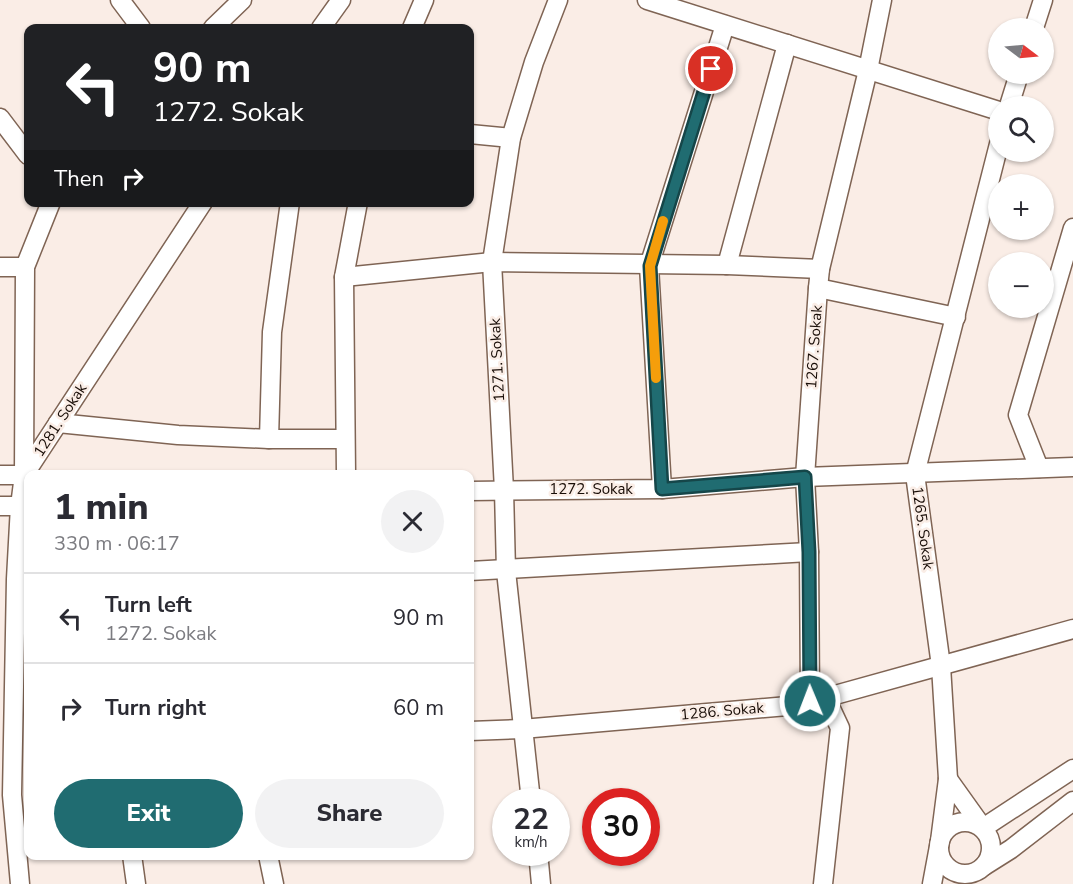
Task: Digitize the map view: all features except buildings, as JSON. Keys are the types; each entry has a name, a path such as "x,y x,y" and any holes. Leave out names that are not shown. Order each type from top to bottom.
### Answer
{"street":[{"path":"120,0 138,24"},
{"path":"217,24 242,0"},
{"path":"324,24 341,0"},
{"path":"414,24 424,0"},
{"name":"1271. Sokak","path":"529,788 506,571 492,262 511,138 534,62 558,0"},
{"name":"1267. Sokak","path":"818,698 805,477 818,288 820,268 868,70 882,0"},
{"path":"1037,18 1043,0"},
{"path":"650,1 988,108"},
{"path":"662,489 650,266 725,25"},
{"path":"727,265 787,44"},
{"path":"0,118 24,150"},
{"path":"474,134 511,138"},
{"name":"1265. Sokak","path":"932,884 948,779 941,666 915,474 995,162"},
{"path":"24,470 26,267 49,207"},
{"name":"1281. Sokak","path":"27,470 200,207"},
{"path":"269,439 272,332 289,207"},
{"path":"346,470 344,277 357,207"},
{"path":"1039,468 1018,415 1073,228"},
{"path":"344,277 492,262 820,268"},
{"path":"0,267 26,267"},
{"path":"818,288 956,317"},
{"path":"58,423 178,435 269,439 344,439"},
{"name":"1272. Sokak","path":"474,491 662,489 805,477 1073,467"},
{"path":"0,475 24,475"},
{"name":"1281. Sokak","path":"20,884 14,795 22,580 20,506 24,475"},
{"path":"0,506 20,506"},
{"path":"474,571 506,571 809,552"},
{"name":"1286. Sokak","path":"474,731 522,729 799,705 1073,629"},
{"path":"818,698 840,728 823,884"},
{"path":"983,828 1073,769"},
{"path":"948,779 991,843 989,860 975,884"},
{"path":"983,828 976,824 958,822 950,826 940,841 939,850 947,866 954,871 969,873 984,866 1011,849 1073,801"},
{"path":"133,860 136,884"},
{"path":"269,860 274,884"},
{"path":"539,866 542,884"}],"slow traffic":[{"path":"656,378 650,266 663,221"}],"route":[{"path":"711,69 650,266 662,489 805,477 809,552 810,701"}]}
